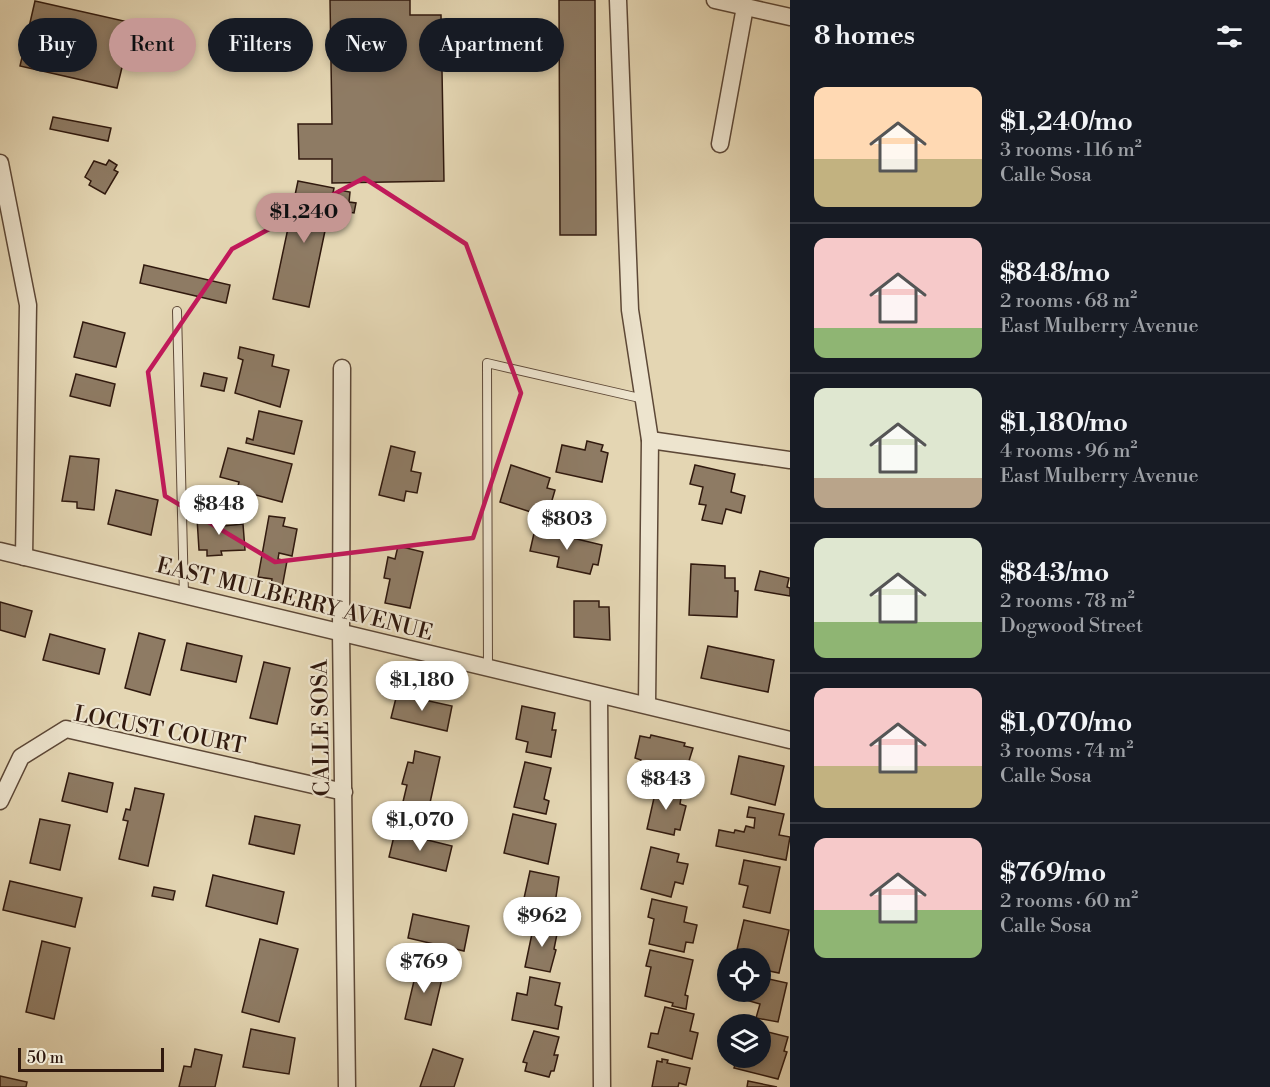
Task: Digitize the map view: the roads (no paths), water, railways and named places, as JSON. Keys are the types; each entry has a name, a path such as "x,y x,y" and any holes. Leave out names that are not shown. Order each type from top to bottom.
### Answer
{"street":[{"path":"618,0 630,310 650,440 647,704"},
{"path":"716,0 790,17"},
{"path":"720,144 737,4"},
{"path":"0,163 28,305 24,556"},
{"name":"CALLE SOSA","path":"342,368 341,632 347,1087"},
{"path":"650,440 790,460"},
{"name":"EAST MULBERRY AVENUE","path":"0,551 790,740"},
{"path":"599,695 602,1087"},
{"name":"LOCUST COURT","path":"0,801 21,757 66,729 344,792"}],"lane":[{"path":"177,311 184,595"},
{"path":"488,668 487,363 644,399"}]}
